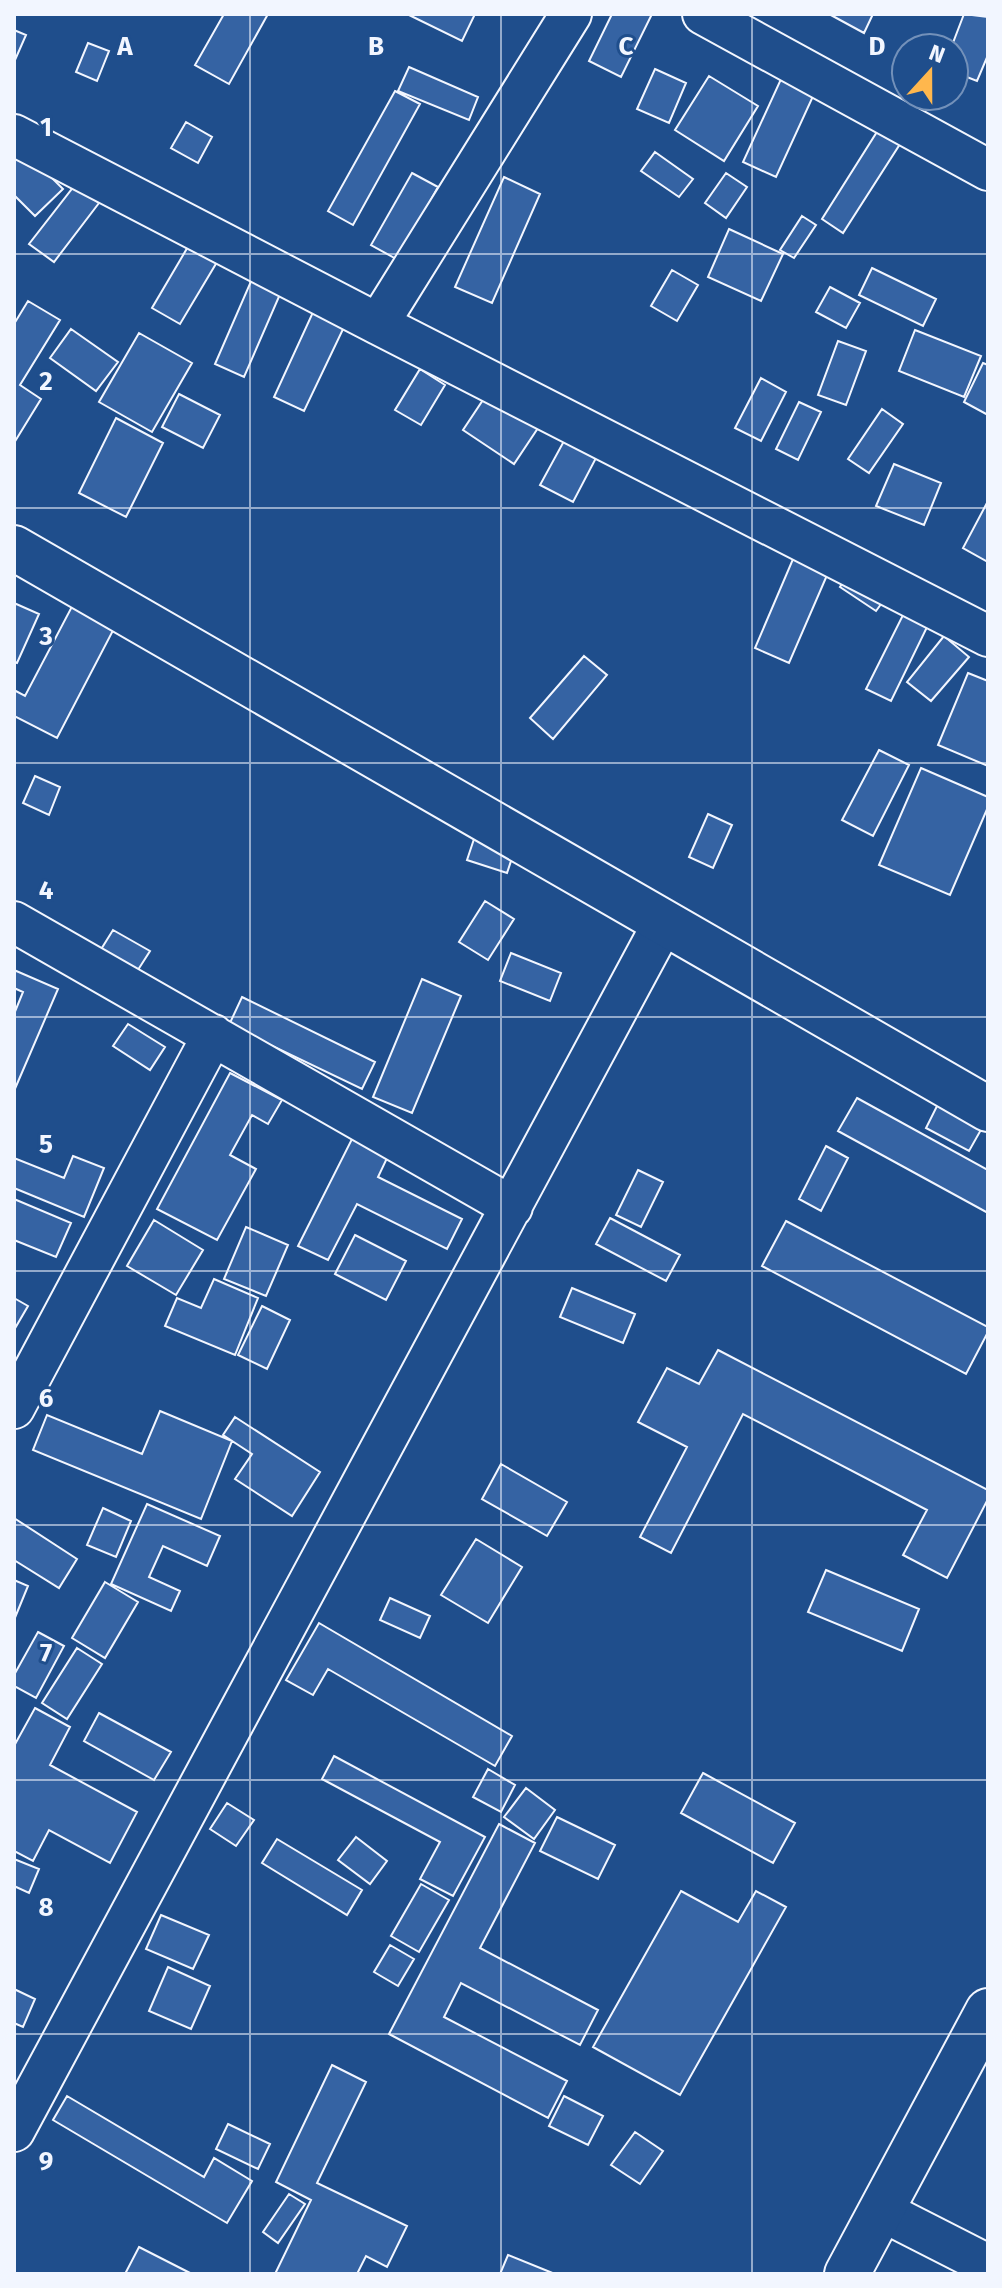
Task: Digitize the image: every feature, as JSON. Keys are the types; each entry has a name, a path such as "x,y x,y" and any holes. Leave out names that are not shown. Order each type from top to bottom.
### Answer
{"main road":[{"path":"14,548 988,1109"},
{"path":"847,2274 988,2011"}],"street":[{"path":"378,324 571,14"},
{"path":"703,14 988,170"},
{"path":"14,135 988,636"},
{"path":"14,922 512,1207"},
{"path":"14,2131 664,922"},
{"path":"14,1408 213,1035"},
{"path":"882,2211 988,2265"}],"building":[{"path":"224,14 268,14 229,84 195,65"},
{"path":"407,14 475,14 462,41"},
{"path":"612,14 652,14 621,77 589,61"},
{"path":"829,14 873,14 864,33"},
{"path":"964,14 988,17 988,55 977,81 970,78 970,32 957,32"},
{"path":"14,30 26,35 15,60 14,60"},
{"path":"88,43 109,51 97,81 76,72"},
{"path":"787,66 820,81 776,177 743,162"},
{"path":"409,67 478,97 469,120 398,91"},
{"path":"655,69 686,83 669,123 637,109"},
{"path":"709,76 758,106 724,161 675,130"},
{"path":"395,91 420,104 353,225 328,211"},
{"path":"887,116 909,130 843,233 822,219"},
{"path":"186,122 212,137 198,163 171,148"},
{"path":"24,150 63,189 35,216 14,195 14,160"},
{"path":"655,152 693,179 679,197 641,171"},
{"path":"412,173 438,187 398,260 371,245"},
{"path":"726,173 747,187 726,218 705,203"},
{"path":"504,177 540,194 492,303 455,287"},
{"path":"75,185 99,203 54,262 29,244"},
{"path":"802,216 816,225 794,258 780,250"},
{"path":"729,229 783,254 761,301 708,277"},
{"path":"189,245 217,262 180,324 152,308"},
{"path":"872,268 936,299 923,326 859,295"},
{"path":"672,270 698,285 677,321 651,306"},
{"path":"252,279 281,292 244,377 215,364"},
{"path":"830,287 860,303 846,328 816,312"},
{"path":"28,301 60,320 20,385 41,399 14,443 14,324"},
{"path":"314,310 345,325 304,411 274,397"},
{"path":"71,329 118,362 96,391 50,358"},
{"path":"915,330 981,356 964,397 899,371"},
{"path":"139,333 192,363 152,432 99,402"},
{"path":"838,341 866,351 846,405 818,395"},
{"path":"983,363 988,365 988,415 964,402"},
{"path":"420,369 445,385 421,425 395,410"},
{"path":"761,378 786,392 761,441 735,428"},
{"path":"179,394 220,415 203,448 162,427"},
{"path":"487,394 538,428 514,464 463,430"},
{"path":"799,402 821,412 798,460 776,449"},
{"path":"882,409 903,424 869,473 848,459"},
{"path":"116,418 163,443 126,517 79,493"},
{"path":"564,441 596,458 573,502 540,485"},
{"path":"894,464 941,483 924,525 876,506"},
{"path":"988,501 988,562 963,548"},
{"path":"796,552 831,566 789,663 755,648"},
{"path":"847,576 884,600 876,611 840,587"},
{"path":"77,597 119,619 57,738 14,716 14,690 25,696"},
{"path":"14,603 39,614 17,663 14,662"},
{"path":"906,609 930,621 891,701 866,689"},
{"path":"944,636 969,657 931,701 907,682"},
{"path":"584,656 607,675 553,739 530,718"},
{"path":"968,673 988,681 988,766 938,745"},
{"path":"879,750 909,765 873,836 842,820"},
{"path":"921,768 988,797 988,807 950,895 879,865"},
{"path":"35,776 60,787 49,815 23,803"},
{"path":"708,814 732,825 713,868 689,857"},
{"path":"481,818 521,831 507,873 467,860"},
{"path":"485,901 514,919 488,960 459,942"},
{"path":"113,930 150,951 136,973 100,951"},
{"path":"511,953 561,973 550,1001 500,981"},
{"path":"14,970 58,989 14,1091 14,1014 23,992 14,988"},
{"path":"422,979 461,996 412,1113 373,1097"},
{"path":"242,997 375,1062 362,1089 229,1025"},
{"path":"128,1024 165,1047 150,1070 113,1046"},
{"path":"230,1073 282,1100 268,1124 252,1115 230,1155 256,1169 217,1240 157,1209"},
{"path":"857,1098 988,1170 988,1213 838,1131"},
{"path":"938,1104 982,1128 969,1151 926,1128"},
{"path":"354,1135 389,1154 378,1177 462,1219 447,1249 357,1204 328,1260 298,1246"},
{"path":"826,1146 848,1158 821,1211 799,1199"},
{"path":"73,1156 104,1168 84,1217 14,1188 14,1158 64,1178"},
{"path":"638,1170 663,1182 641,1227 616,1215"},
{"path":"14,1199 71,1223 56,1257 14,1240"},
{"path":"610,1218 680,1255 666,1281 596,1244"},
{"path":"154,1220 203,1250 176,1295 127,1266"},
{"path":"786,1221 988,1327 966,1374 762,1266"},
{"path":"246,1227 288,1245 266,1296 224,1279"},
{"path":"355,1235 406,1261 386,1300 335,1274"},
{"path":"214,1279 258,1298 235,1355 165,1326 177,1298 201,1308"},
{"path":"572,1288 635,1314 623,1343 560,1317"},
{"path":"14,1298 28,1306 14,1330"},
{"path":"262,1306 290,1320 267,1369 238,1355"},
{"path":"718,1350 988,1490 988,1499 947,1578 903,1555 927,1510 743,1414 671,1553 640,1537 687,1447 638,1422 667,1368 699,1384"},
{"path":"160,1411 232,1441 201,1519 33,1450 47,1415 142,1454"},
{"path":"235,1417 320,1472 292,1516 235,1479 252,1454 223,1435"},
{"path":"501,1464 567,1502 547,1536 482,1499"},
{"path":"147,1504 220,1536 207,1566 163,1546 149,1577 180,1591 171,1611 111,1584"},
{"path":"103,1508 131,1521 116,1557 87,1545"},
{"path":"14,1518 77,1559 59,1588 14,1560"},
{"path":"476,1539 522,1567 488,1623 441,1595"},
{"path":"826,1570 919,1609 902,1651 808,1612"},
{"path":"14,1580 28,1586 14,1620"},
{"path":"105,1582 138,1602 105,1658 72,1638"},
{"path":"390,1598 430,1616 420,1638 380,1620"},
{"path":"319,1623 512,1736 495,1766 328,1669 313,1695 286,1680"},
{"path":"38,1632 64,1646 36,1698 14,1686 14,1675"},
{"path":"77,1648 102,1664 67,1719 42,1703"},
{"path":"35,1708 70,1727 50,1765 137,1812 110,1863 49,1830 33,1861 14,1851 14,1746"},
{"path":"99,1713 171,1752 154,1780 84,1741"},
{"path":"334,1756 485,1837 453,1896 420,1879 440,1842 322,1779"},
{"path":"488,1769 515,1785 501,1812 473,1797"},
{"path":"703,1773 795,1823 773,1863 681,1813"},
{"path":"526,1788 555,1810 534,1839 504,1817"},
{"path":"227,1803 254,1820 236,1846 210,1829"},
{"path":"557,1817 615,1845 598,1879 540,1851"},
{"path":"499,1824 535,1843 480,1948 598,2010 580,2045 461,1983 444,2017 567,2081 548,2118 389,2034"},
{"path":"356,1837 387,1861 370,1884 338,1860"},
{"path":"277,1839 362,1890 347,1915 262,1863"},
{"path":"14,1859 39,1869 29,1893 14,1886"},
{"path":"421,1884 449,1900 419,1952 391,1936"},
{"path":"681,1891 738,1922 756,1891 786,1907 680,2095 593,2047"},
{"path":"161,1915 209,1935 193,1969 146,1949"},
{"path":"390,1945 414,1959 398,1986 374,1972"},
{"path":"168,1967 210,1986 191,2029 149,2011"},
{"path":"14,1989 35,1999 23,2027 14,2023"},
{"path":"332,2065 366,2082 317,2183 407,2226 387,2267 366,2256 357,2274 275,2274 311,2200 276,2182"},
{"path":"67,2096 204,2177 214,2158 252,2181 227,2223 53,2120"},
{"path":"564,2096 603,2116 588,2145 549,2126"},
{"path":"228,2124 270,2144 258,2169 216,2149"},
{"path":"635,2132 663,2151 640,2184 611,2165"},
{"path":"289,2194 305,2204 278,2243 263,2232"},
{"path":"139,2247 192,2274 125,2274"},
{"path":"508,2255 555,2274 500,2274"}]}
